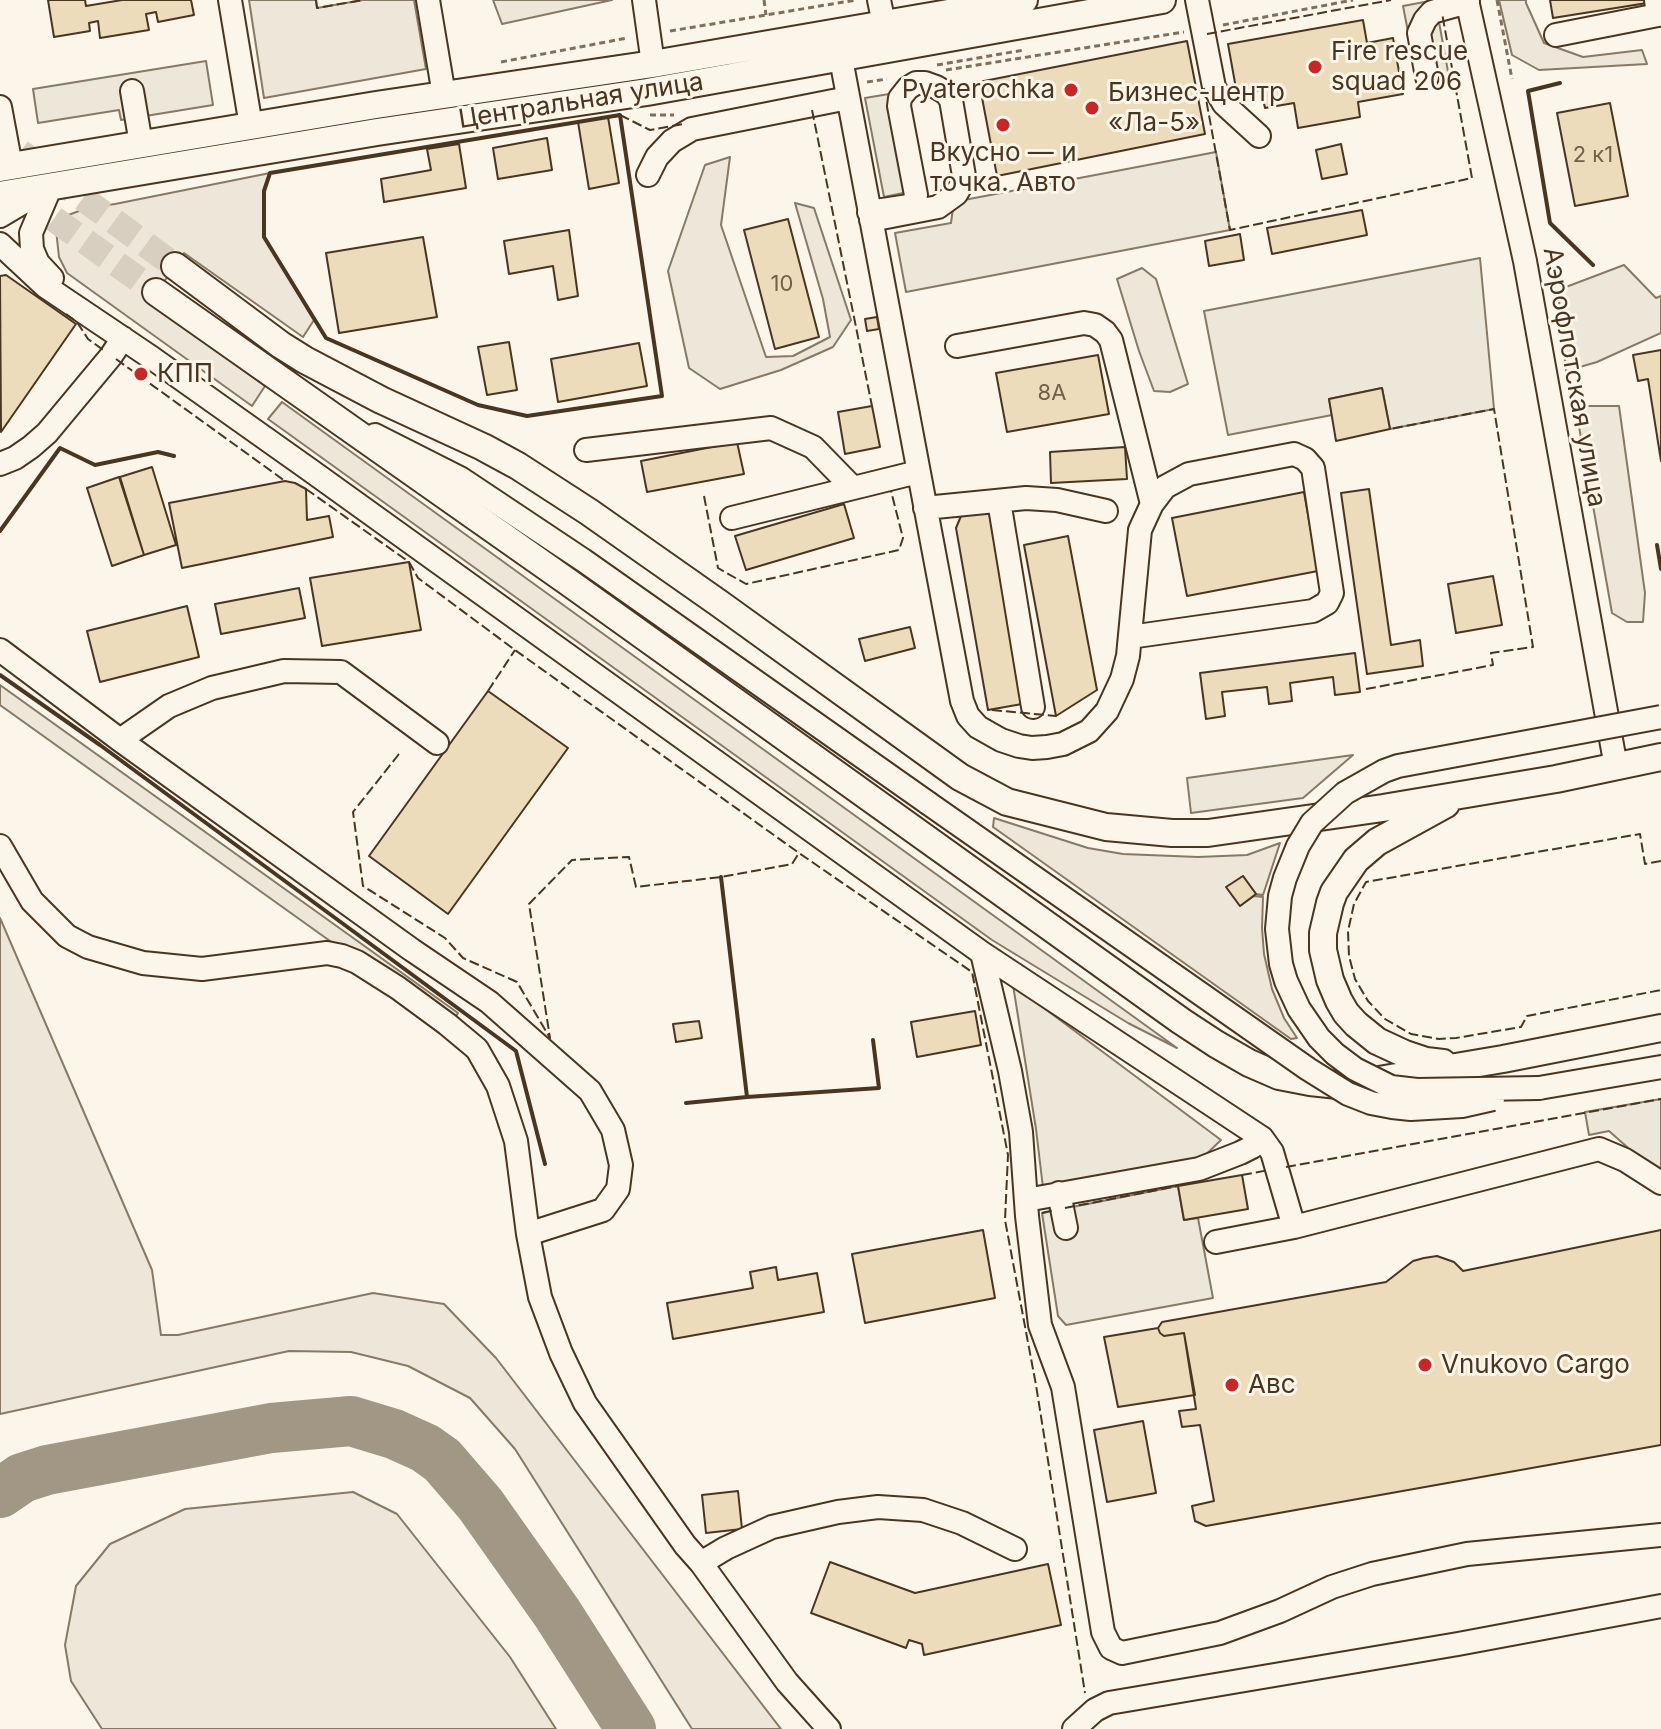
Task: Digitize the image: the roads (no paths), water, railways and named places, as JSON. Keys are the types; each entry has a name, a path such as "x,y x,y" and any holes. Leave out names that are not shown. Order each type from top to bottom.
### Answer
{"main road":[{"name":"Центральная улица","path":"0,195 377,132 647,92 838,45 881,12 1024,0"},
{"name":"Центральная улица","path":"5,167 653,64 838,45 1162,0"},
{"path":"175,266 305,360 381,400 483,447 553,489 720,604 960,777 1007,802 1106,827 1191,834 1383,808 1549,780 1661,757"},
{"path":"156,292 571,584 1181,1021 1249,1063 1279,1076 1338,1085 1503,1059 1661,1028"},
{"path":"1466,794 1377,842 1356,860 1340,881 1330,903 1323,933 1323,950 1330,980 1346,1013 1377,1041 1405,1054 1435,1062 1503,1059"}],"street":[{"path":"230,0 251,126"},
{"path":"428,0 444,95"},
{"path":"644,0 653,64"},
{"path":"1197,0 1214,87 1224,104 1259,136"},
{"path":"1556,35 1658,15 1656,0"},
{"path":"1427,77 1419,33 1425,20 1432,12 1468,1"},
{"name":"Аэрофлотская улица","path":"1468,1 1525,261 1616,767"},
{"path":"838,45 962,701 968,716 988,734 1032,748 1063,744 1089,731 1107,711 1122,679 1128,656 1140,530 1152,504 1165,487 1189,474 1294,454 1305,459 1313,468 1332,593 1327,603 1313,611 1130,637"},
{"path":"916,83 936,87 951,100 964,176 962,184 956,194 938,207 870,216 914,203 916,195 900,98 916,83"},
{"path":"132,91 141,144"},
{"path":"648,175 657,157 672,141 692,129 848,98"},
{"path":"0,107 5,167"},
{"path":"0,216 51,186"},
{"path":"51,186 31,233 32,249 38,263 83,311"},
{"path":"0,244 45,286 310,470 982,953 1262,1138 1272,1152 1294,1227"},
{"path":"0,264 51,299 83,311"},
{"path":"957,346 1084,323 1095,325 1105,332 1111,340 1152,504"},
{"path":"0,464 15,458 47,433 123,338"},
{"path":"313,404 460,478 583,560 1348,1094 1392,1107 1462,1106 1539,1088 1661,1067"},
{"path":"586,450 771,428 813,447 853,488"},
{"path":"732,518 918,472"},
{"path":"925,508 1026,498 1057,500 1106,511"},
{"path":"999,501 1033,707"},
{"path":"0,650 120,740 489,1002 590,1091 613,1130 621,1165 618,1189 603,1210 528,1234"},
{"path":"120,740 169,706 212,688 284,671 341,672 437,743"},
{"path":"1539,1088 1417,1090 1391,1087 1355,1069 1335,1054 1308,1024 1286,981 1277,929 1285,878 1298,846 1312,823 1345,793 1384,771 1661,717"},
{"path":"0,846 32,901 67,936 88,947 143,963 202,969 327,953 342,956 377,974 477,1049 498,1086 516,1141 540,1297 561,1353 585,1403 787,1682 829,1729"},
{"path":"982,953 1021,1132 1040,1325 1063,1387 1103,1632 1111,1648 1122,1653 1220,1633 1280,1611 1332,1587 1372,1574 1453,1557 1661,1535"},
{"path":"1026,1200 1199,1169 1240,1153 1262,1138"},
{"path":"1216,1242 1294,1227 1599,1149 1625,1160 1661,1183"},
{"path":"1059,1193 1066,1228"},
{"path":"701,1563 772,1527 838,1512 878,1507 923,1510 962,1523 1015,1549"},
{"path":"1074,1729 1095,1710 1109,1703 1661,1606"}],"tunnel":[{"path":"20,152 175,266"},
{"path":"22,196 156,292"}],"place":[{"name":"Fire rescue squad 206","path":"1315,67"},
{"name":"Pyaterochka","path":"1071,90"},
{"name":"Бизнес-центр «Ла-5»","path":"1092,108"},
{"name":"Вкусно — и точка. Авто","path":"1003,125"},
{"name":"КПП","path":"141,374"},
{"name":"Vnukovo Cargo","path":"1425,1365"},
{"name":"Авс","path":"1232,1385"}]}
